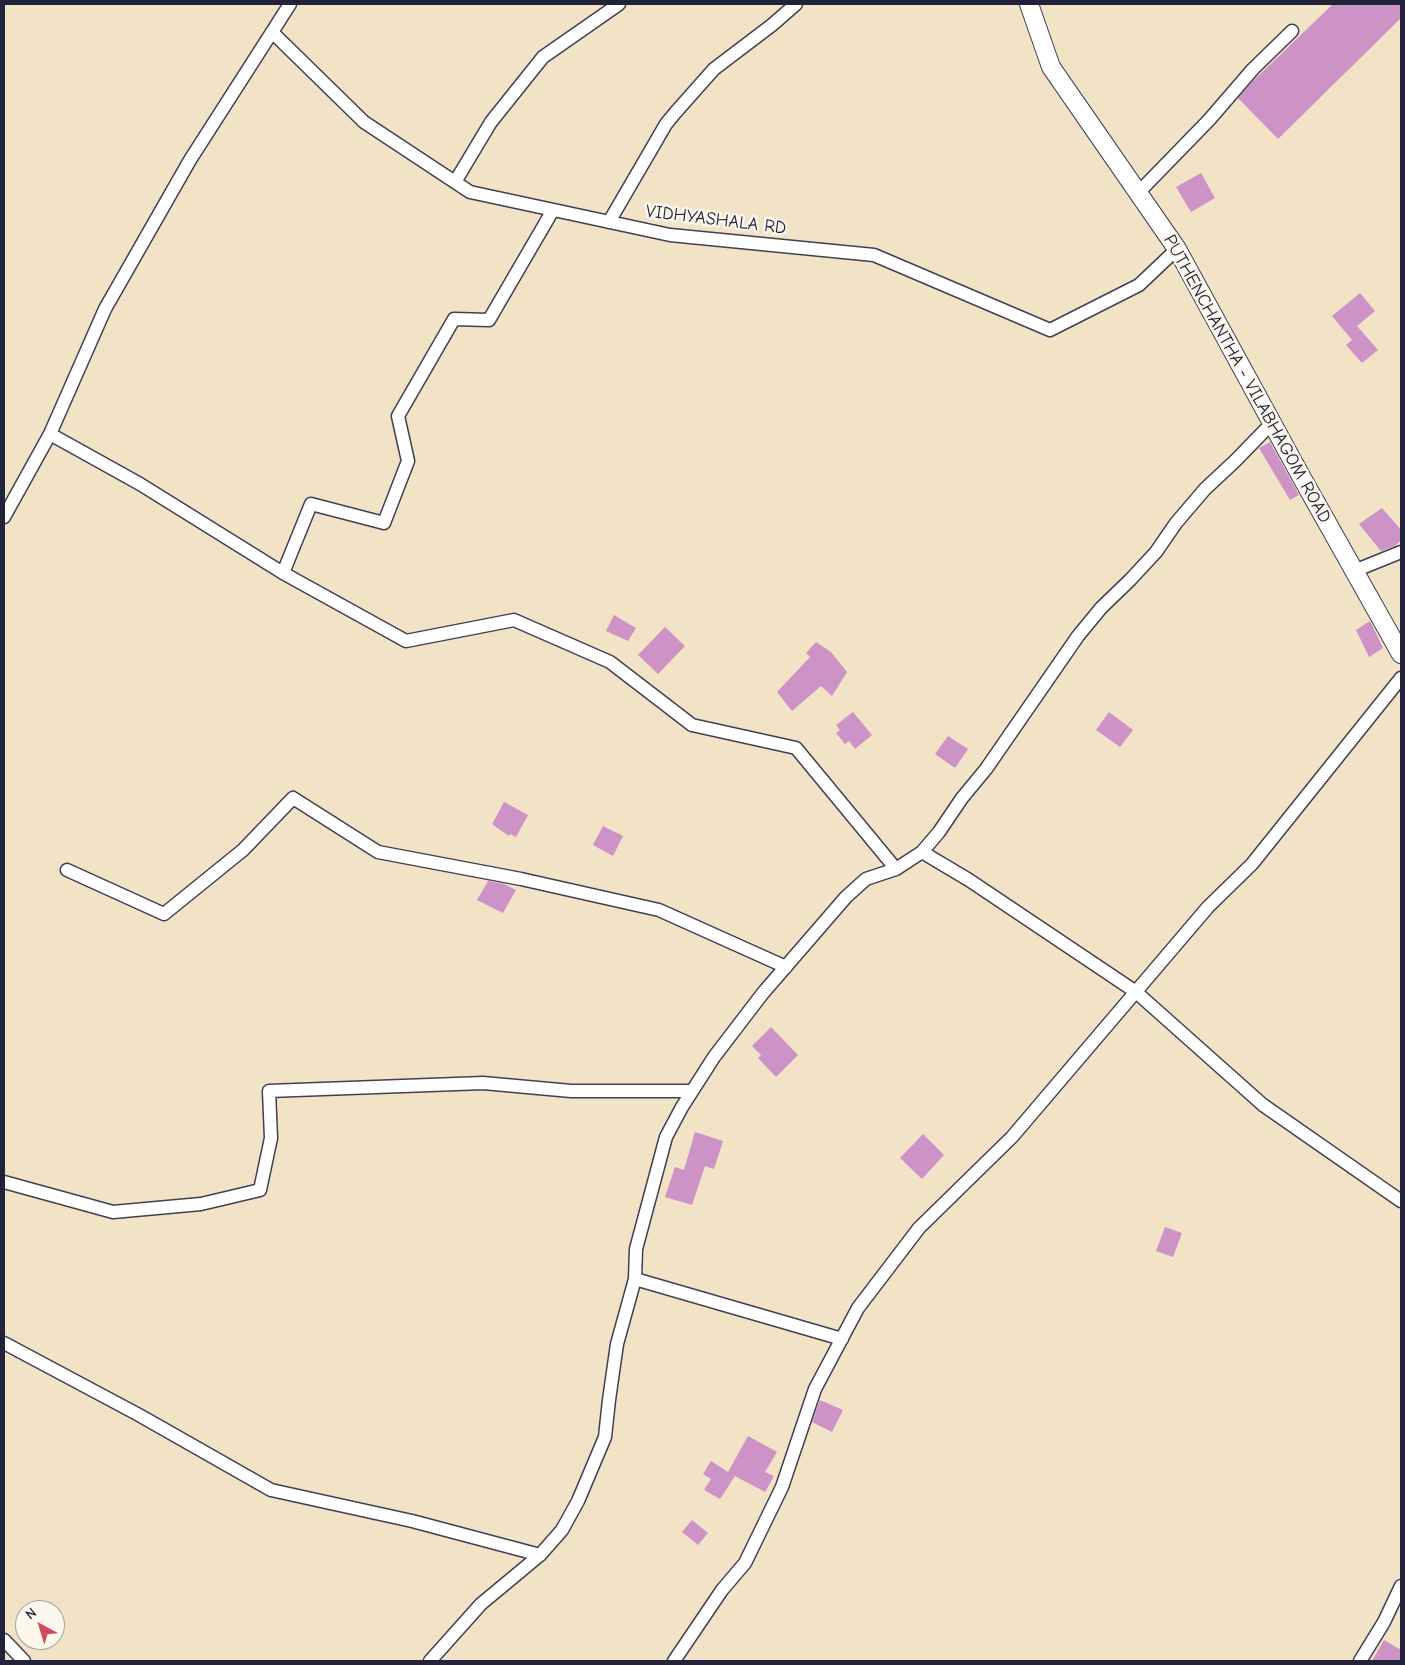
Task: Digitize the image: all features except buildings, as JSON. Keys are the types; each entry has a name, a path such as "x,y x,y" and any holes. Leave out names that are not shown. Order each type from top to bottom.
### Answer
{"main road":[{"name":"PUTHENCHANTHA - VILABHAGOM ROAD","path":"1029,4 1051,67 1137,194 1177,249 1401,654"}],"street":[{"path":"4,518 50,434 105,309 190,160 290,4"},
{"path":"455,182 491,122 543,57 618,4"},
{"path":"608,222 666,124 675,113 714,69 772,25 796,4"},
{"path":"1137,194 1209,120 1253,69 1292,31"},
{"name":"VIDHYASHALA RD","path":"272,32 364,122 470,192 670,235 874,255 1050,330 1139,285 1177,249"},
{"path":"283,572 311,504 384,523 408,461 398,416 454,320 489,320 553,210"},
{"path":"430,1661 480,1604 540,1555 562,1530 578,1500 605,1436 618,1344 635,1279 636,1249 666,1137 714,1057 786,967 846,897 866,880 896,869 922,852 939,832 962,798 986,770 1078,636 1101,608 1156,552 1176,523 1205,489 1272,423"},
{"path":"50,434 140,484 283,572 406,642 514,620 610,662 692,725 796,748 896,869"},
{"path":"1354,571 1401,552"},
{"path":"674,1661 722,1590 745,1563 782,1487 816,1389 858,1308 919,1228 1012,1137 1208,907 1252,864 1401,678"},
{"path":"67,870 164,914 243,850 294,798 378,852 659,910 786,967"},
{"path":"922,852 969,880 1018,915 1136,992 1262,1105 1401,1201"},
{"path":"4,1182 113,1212 201,1204 260,1190 271,1138 269,1091 483,1083 571,1091 692,1091"},
{"path":"635,1279 842,1339"},
{"path":"4,1343 139,1415 271,1490 412,1521 540,1555"},
{"path":"1360,1661 1384,1622 1401,1586"},
{"path":"4,1640 24,1661"}]}
